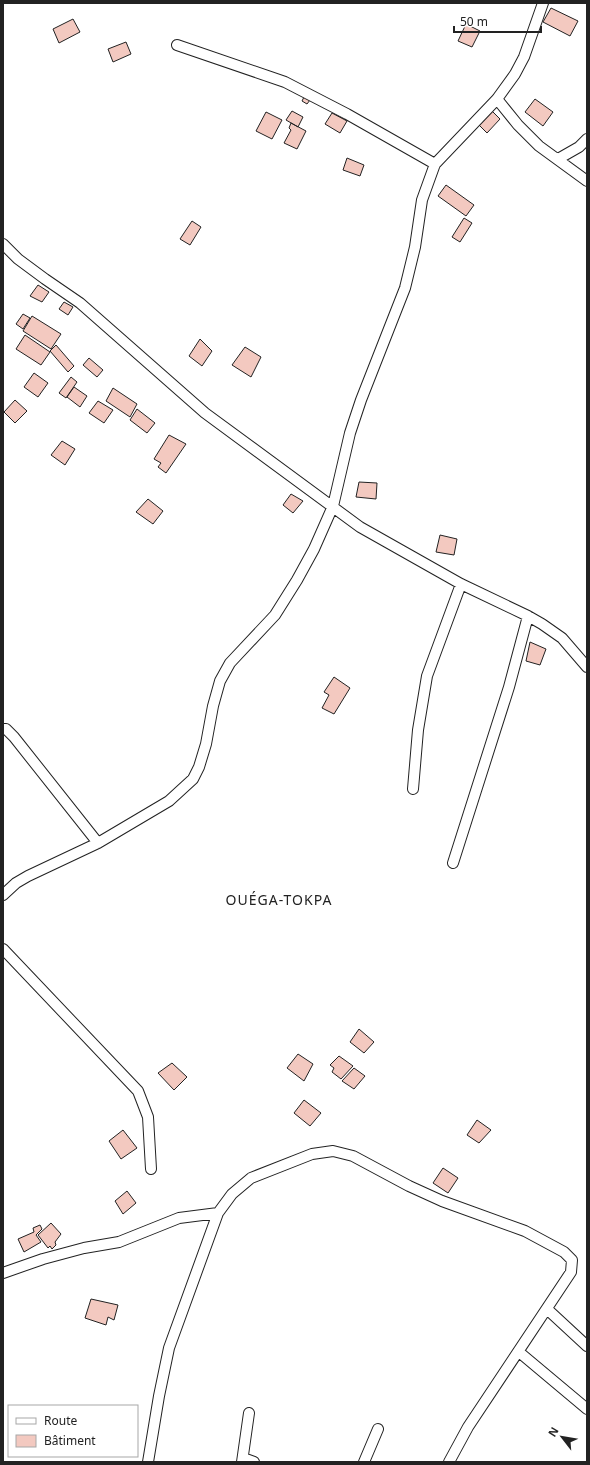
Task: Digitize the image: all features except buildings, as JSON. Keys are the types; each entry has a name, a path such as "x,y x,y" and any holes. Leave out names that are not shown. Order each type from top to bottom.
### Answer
{"street":[{"path":"3,895 16,883 28,876 98,843 169,801 193,779 199,767 206,744 213,706 220,681 230,663 275,614 297,580 314,549 333,506 350,434 361,400 405,288 415,247 422,200 435,164 497,99 515,74 524,57 543,3"},
{"path":"177,45 285,82 341,110 435,164"},
{"path":"497,99 518,125 539,146 587,181"},
{"path":"558,159 578,147 587,139"},
{"path":"3,244 18,259 45,280 80,303 97,317 205,413 360,527 461,584 528,616 562,638 587,667"},
{"path":"413,789 418,730 428,676 461,584"},
{"path":"453,863 509,687 528,616"},
{"path":"3,729 6,729 14,737 98,843"},
{"path":"3,949 138,1091 148,1117 150,1169"},
{"path":"148,1462 158,1396 169,1348 218,1213 232,1194 251,1178 312,1154 333,1151 353,1156 408,1186 442,1201 525,1231 564,1252 572,1260 571,1272 468,1427 449,1462"},
{"path":"3,1273 43,1259 84,1248 119,1242 179,1218 218,1213"},
{"path":"547,1309 587,1346"},
{"path":"519,1352 587,1409"},
{"path":"249,1413 243,1460 254,1462"},
{"path":"364,1462 378,1429"}],"district":[{"name":"OUÉGA-TOKPA","path":"279,899"}]}
